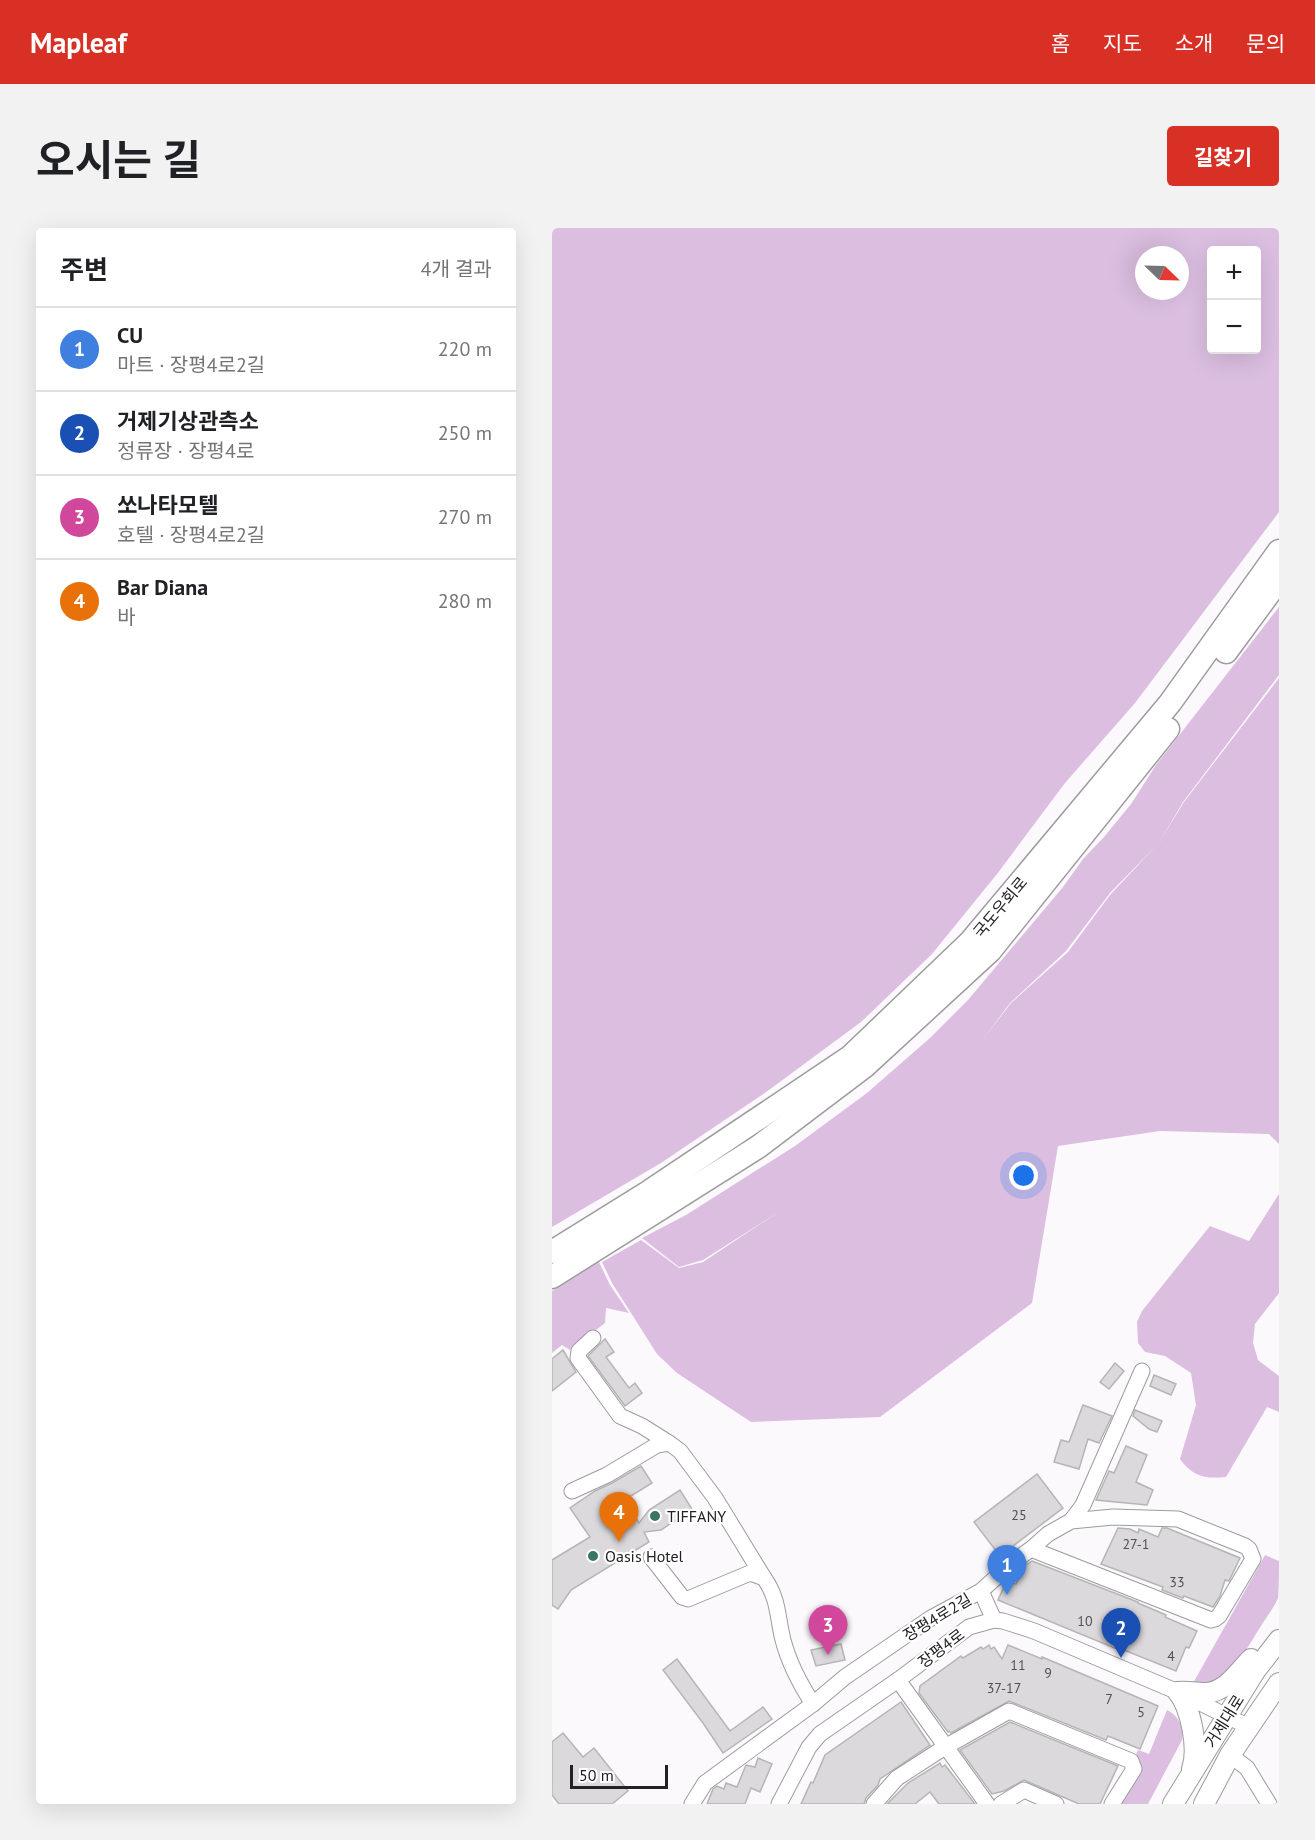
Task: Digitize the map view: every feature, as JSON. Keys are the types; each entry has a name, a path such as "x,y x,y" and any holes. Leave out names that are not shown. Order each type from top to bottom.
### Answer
{"highway":[{"name":"국도우회로","path":"659,1198 850,1057 970,942 1170,703 1279,551"},
{"name":"국도우회로","path":"659,1198 758,1147 815,1106 865,1066 990,951 1171,726 1279,580"},
{"path":"552,1252 659,1198"},
{"path":"552,1277 659,1198"}],"main road":[{"path":"1178,1692 1207,1693 1220,1689 1231,1682 1250,1660 1277,1642"},
{"name":"거제대로","path":"1173,1804 1255,1671 1277,1642"},
{"name":"거제대로","path":"1204,1804 1230,1755 1279,1683"},
{"path":"1178,1692 1185,1701 1193,1734 1194,1765 1189,1778"}],"street":[{"path":"592,1338 579,1351 578,1358 620,1416 642,1426 680,1451 715,1498 764,1578 776,1600 783,1642 797,1678 813,1704"},
{"path":"1071,1521 1083,1505 1143,1371"},
{"path":"572,1491 607,1474 657,1444 669,1443"},
{"path":"1031,1549 1210,1620 1219,1616 1253,1559 1249,1549 1178,1519 1113,1516 1071,1521"},
{"name":"장평4로2길","path":"692,1804 705,1783 825,1693 931,1618 981,1591 1048,1534 1071,1521"},
{"path":"651,1557 682,1597 688,1599 750,1573 764,1578"},
{"path":"981,1591 994,1620 1034,1631 1178,1692 1249,1727"},
{"name":"장평4로","path":"779,1804 809,1747 820,1734 969,1627 994,1620"},
{"path":"897,1680 987,1804"},
{"path":"874,1804 897,1778 945,1747 1009,1711 1131,1761 1134,1769 1112,1804"},
{"path":"1230,1755 1247,1768 1269,1804"},
{"path":"1001,1804 1024,1790 1056,1804"}],"shaded area":[{"path":"552,228 1279,228 1279,512 1135,703 1065,783 997,874 932,954 861,1022 769,1090 661,1163 552,1227"},
{"path":"1279,607 1279,675 1183,802 1160,841 1184,802 1279,678 1279,1144 1269,1134 1160,1131 1058,1146 1032,1303 880,1417 751,1422 677,1373 657,1354 612,1283 602,1262 641,1240 679,1268 703,1262 780,1211 703,1260 679,1267 642,1238 686,1215 795,1146 867,1093 930,1038 968,1000 1063,887 1083,859 1131,804 1156,765","holes":["1157,845 1110,895 1068,952 1011,1003 984,1038 1010,1003 1066,951 1110,893"]},
{"path":"1279,1194 1279,1293 1255,1324 1253,1343 1258,1360 1279,1376 1279,1412 1267,1407 1226,1477 1200,1476 1190,1470 1180,1459 1196,1405 1191,1373 1165,1356 1145,1352 1138,1343 1137,1322 1142,1311 1210,1226 1249,1241"},
{"path":"599,1262 610,1285 629,1313 606,1308 605,1323 570,1350 562,1345 552,1353 552,1291"},
{"path":"1265,1555 1279,1561 1278,1598 1234,1666 1215,1681 1204,1685 1192,1685"},
{"path":"1167,1710 1180,1722 1182,1740 1148,1804 1114,1804 1138,1750 1149,1754"}],"building":[{"path":"605,1339 614,1352 606,1357 629,1388 635,1383 642,1393 625,1406 588,1356"},
{"path":"563,1350 576,1372 552,1391 552,1359"},
{"path":"1115,1363 1124,1371 1109,1389 1100,1382"},
{"path":"1154,1375 1176,1384 1171,1395 1150,1386"},
{"path":"1083,1405 1112,1416 1099,1443 1088,1439 1079,1469 1054,1462 1061,1440 1069,1442"},
{"path":"1135,1410 1162,1421 1157,1432 1149,1429 1133,1416"},
{"path":"1126,1446 1147,1455 1136,1482 1153,1490 1147,1505 1096,1500 1109,1471 1114,1473"},
{"path":"641,1466 652,1483 626,1499 639,1523 649,1510 680,1490 692,1509 661,1530 644,1532 649,1542 571,1590 558,1609 552,1605 552,1560 590,1537 570,1508 595,1491"},
{"path":"1037,1474 1063,1508 1000,1556 974,1522"},
{"path":"1118,1528 1130,1529 1138,1533 1139,1529 1158,1537 1162,1528 1167,1528 1240,1558 1229,1581 1225,1580 1220,1596 1213,1607 1162,1590 1163,1587 1101,1564"},
{"path":"1032,1561 1138,1602 1197,1631 1189,1648 1186,1647 1176,1671 998,1600 1007,1580 1016,1584 1024,1566"},
{"path":"841,1644 845,1660 816,1666 811,1650"},
{"path":"989,1645 991,1649 994,1647 1002,1659 1008,1645 1158,1706 1140,1749 1108,1736 1106,1740 1009,1701 951,1733 948,1732 919,1693 920,1686 961,1656 963,1658"},
{"path":"677,1659 730,1731 763,1707 772,1719 723,1753 663,1670"},
{"path":"901,1702 930,1745 880,1779 864,1804 801,1804 825,1755"},
{"path":"1010,1722 1118,1766 1100,1804 1079,1804 1024,1780 1004,1791 992,1794 960,1750"},
{"path":"563,1733 583,1757 594,1748 628,1791 612,1804 559,1804 552,1795 552,1742"},
{"path":"758,1758 772,1764 760,1792 751,1788 745,1804 707,1804 713,1789 717,1786 724,1789 726,1783 737,1787 746,1765 755,1767"},
{"path":"940,1763 942,1767 945,1765 975,1804 939,1804 930,1792 915,1804 887,1804 908,1783"}],"place":[{"name":"TIFFANY","path":"655,1516"},
{"name":"Bar Diana","path":"619,1542"},
{"name":"Oasis Hotel","path":"593,1556"},
{"name":"CU","path":"1007,1595"},
{"name":"쏘나타모텔","path":"828,1655"},
{"name":"거제기상관측소","path":"1121,1658"}]}
